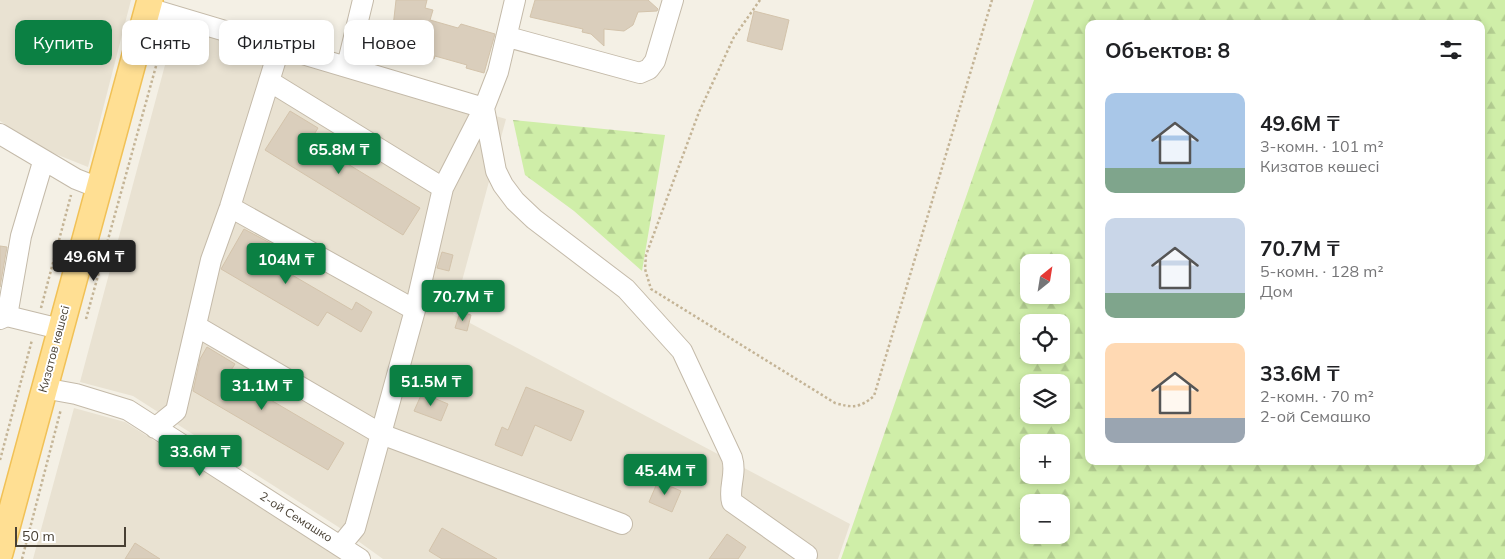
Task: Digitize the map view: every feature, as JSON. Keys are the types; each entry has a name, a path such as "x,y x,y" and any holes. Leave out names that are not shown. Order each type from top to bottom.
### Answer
{"main road":[{"name":"Кизатов көшесі","path":"0,553 55,390 60,329 99,188 156,7"}],"street":[{"path":"347,66 363,0"},
{"path":"341,545 355,528 416,310 443,188 484,108 498,72 508,38 515,0"},
{"path":"508,38 640,73 649,69 655,62 672,0"},
{"path":"156,7 219,27"},
{"path":"334,62 484,108"},
{"path":"155,428 176,411 212,260 275,65"},
{"path":"270,81 443,188"},
{"path":"484,108 496,171 515,201 553,235 626,290 682,351 732,458 735,474 731,493 732,502 807,555"},
{"path":"0,134 43,162 76,179 99,188"},
{"path":"43,162 21,236 3,318 60,329"},
{"path":"230,207 416,310"},
{"path":"196,326 381,434 622,524"},
{"name":"2-ой Семашко","path":"55,390 128,410 341,545 360,559"}],"path":[{"path":"760,0 734,37 699,112 646,254 645,269 651,289 835,403 851,408 863,406 874,396 992,0"},
{"path":"85,320 156,7"},
{"path":"22,559 55,390"}],"shaded area":[{"path":"0,0 131,0 126,20 122,20 122,35 88,167 48,151 0,121"},
{"path":"209,34 219,36 219,65 318,65 506,119 453,314 850,524 838,559 383,559 340,528 133,396 80,382 165,65 209,65"},
{"path":"74,408 125,422 341,559 33,559"}],"green space":[{"path":"1034,0 1505,0 1505,559 841,559"},
{"path":"513,120 665,135 642,271 574,211 525,175"}],"building":[{"path":"396,0 427,0 425,8 433,10 430,20 394,20"},
{"path":"535,0 648,0 658,9 657,11 638,12 633,25 624,31 604,29 604,46 591,34 582,32 583,29 530,17"},
{"path":"754,11 789,20 782,50 747,41"},
{"path":"434,21 458,28 461,24 495,34 484,73 466,68 467,65 435,56 434,59"},
{"path":"290,111 318,128 310,141 420,208 403,235 265,150"},
{"path":"244,229 272,244 263,258 352,310 356,302 372,312 361,332 327,312 318,326 221,269"},
{"path":"0,246 7,247 0,287"},
{"path":"442,252 453,255 449,271 437,268"},
{"path":"460,312 471,315 467,331 455,328"},
{"path":"207,347 235,364 228,375 344,443 328,470 193,391 200,359"},
{"path":"526,387 584,411 571,441 535,425 522,456 495,445 502,427 508,430"},
{"path":"422,393 448,404 441,421 414,411"},
{"path":"658,481 681,491 672,512 649,502"},
{"path":"442,528 497,559 442,559 429,551"},
{"path":"727,534 746,547 738,559 709,559"},
{"path":"135,543 160,559 125,559"}]}
